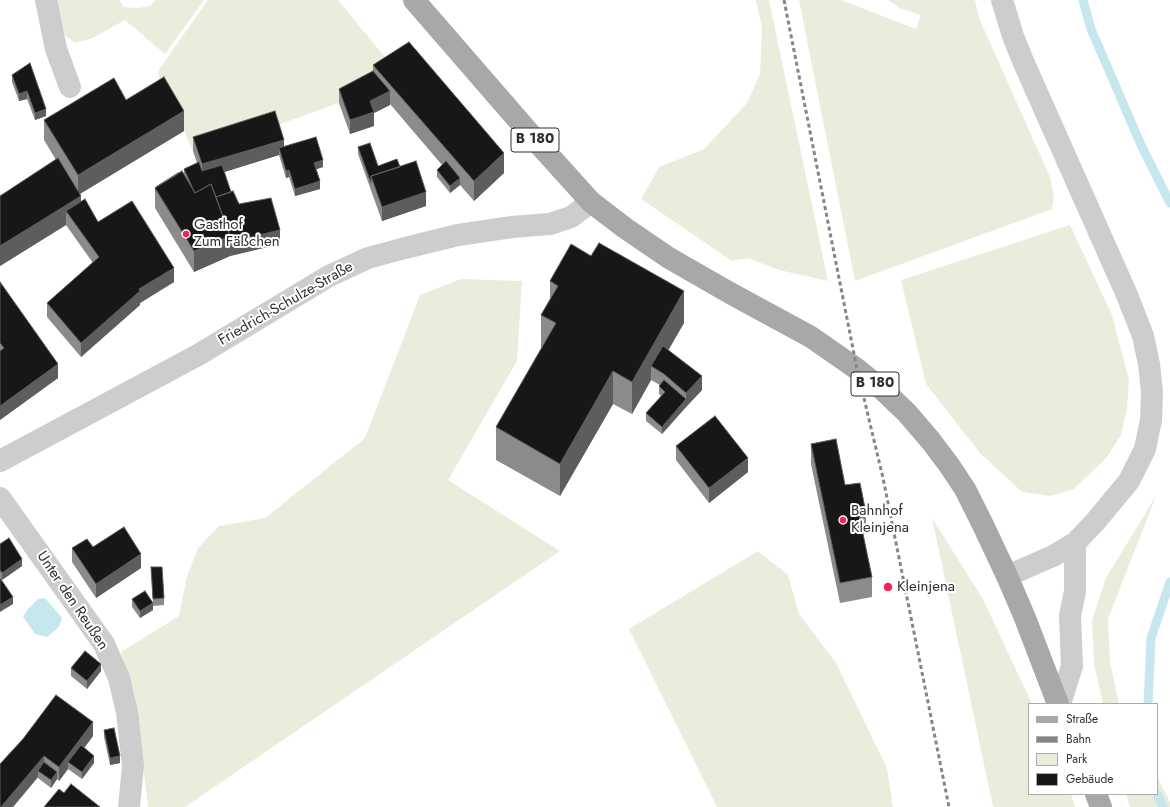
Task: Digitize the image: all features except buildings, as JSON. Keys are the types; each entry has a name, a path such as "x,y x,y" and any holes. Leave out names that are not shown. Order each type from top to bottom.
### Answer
{"main road":[{"name":"B 180","path":"414,0 591,202 625,228 670,258 730,293 811,337 857,369 884,391 907,413 931,441 965,489 1007,576 1059,703"},
{"path":"1096,795 1101,807"}],"street":[{"path":"46,0 56,49 70,87"},
{"path":"1002,0 1013,36 1023,61 1127,295 1143,336 1149,364 1152,392 1151,420 1144,449 1128,481 1095,522 1075,542 1053,556 1007,576"},
{"name":"Friedrich-Schulze-Straße","path":"0,461 198,355 329,276 368,258 458,235 550,224 571,217 591,202"},
{"name":"Unter den Reußen","path":"0,498 104,644 119,678 127,712 134,766 130,807"},
{"path":"1059,703 1072,666 1070,616 1074,591 1075,542"}],"green space":[{"path":"57,0 119,0 123,7 138,8 150,6 156,0 204,0 165,54 125,20 91,39 75,43 62,33"},
{"path":"208,0 338,0 393,67 339,103 275,126 193,151 184,131 164,97 158,71"},
{"path":"756,0 769,0 828,281 779,270 748,258 732,261 641,199 659,167 704,149 747,103 760,74 762,28"},
{"path":"799,0 841,0 916,29 921,15 899,8 888,0 975,0 979,18 1050,177 1054,197 1052,209 855,281"},
{"path":"1070,225 1112,315 1129,380 1127,409 1121,435 1107,457 1074,489 1051,496 1022,492 980,453 926,384 901,280"},
{"path":"461,279 522,281 517,361 448,480 560,551 185,807 148,807 135,696 121,652 179,616 187,576 198,548 219,526 265,518 365,438 420,295"},
{"path":"1156,496 1108,619 1110,662 1119,703 1103,703 1094,664 1092,620 1106,578"},
{"path":"932,518 983,599 1032,703 1028,703 1028,795 1071,795 1075,807 993,807"},
{"path":"758,551 788,575 799,614 836,663 887,768 893,807 717,807 629,629"},
{"path":"1158,779 1170,802 1170,807 1130,807 1126,795 1158,795"}],"water":[{"path":"45,598 62,618 59,627 47,637 35,634 23,617 28,609 38,599"}],"waterway":[{"path":"1083,0 1091,29 1141,145 1170,203"},
{"path":"1148,703 1151,638 1170,582"},
{"path":"1157,795 1163,807"}],"railway":[{"path":"784,0 857,369 883,478 949,807"}],"place":[{"name":"Gasthof Zum Fäßchen","path":"186,234"},
{"name":"Bahnhof Kleinjena","path":"843,520"},
{"name":"Kleinjena","path":"888,587"}]}
